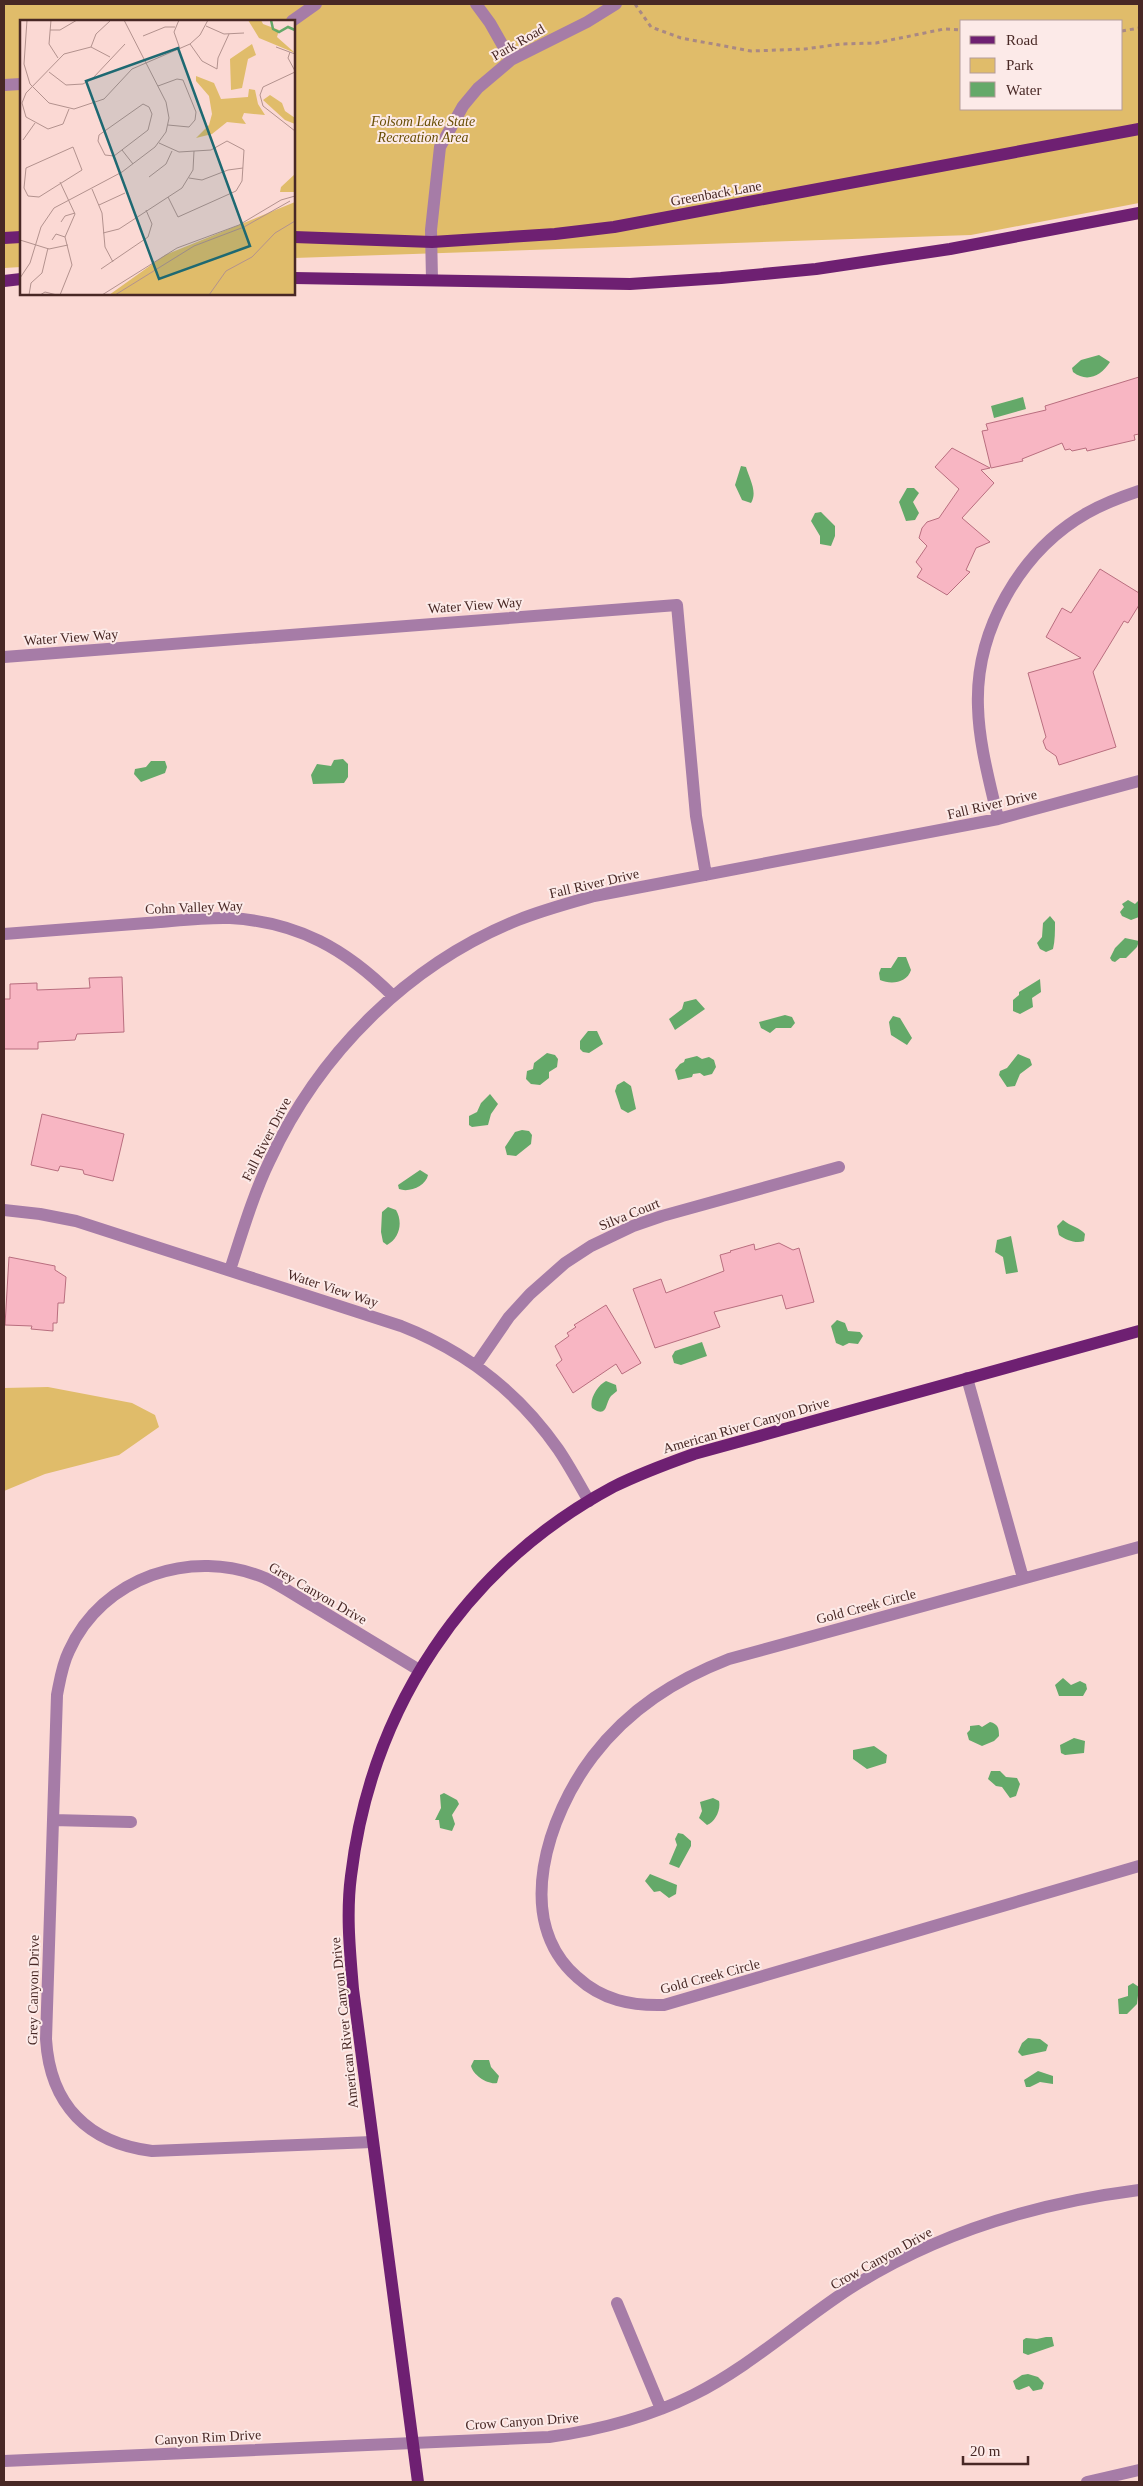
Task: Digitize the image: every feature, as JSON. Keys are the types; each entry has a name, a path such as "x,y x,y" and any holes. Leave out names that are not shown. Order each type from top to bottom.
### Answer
{"main road":[{"name":"Greenback Lane","path":"295,237 432,242 555,234 614,227 1139,129"},
{"path":"295,278 630,284 797,270 950,249 1139,213"},
{"path":"4,238 20,237"},
{"path":"4,281 20,279"},
{"name":"American River Canyon Drive","path":"418,2482 352,1989 348,1929 351,1878 358,1826 371,1776 397,1712 419,1670 440,1638 472,1598 509,1561 548,1528 589,1501 645,1472 694,1454 1139,1331"}],"street":[{"path":"293,20 316,4"},
{"path":"476,4 490,22 511,60"},
{"name":"Park Road","path":"432,280 431,230 440,147 463,106 478,88 511,60 587,22 616,4"},
{"path":"4,85 20,84"},
{"path":"998,820 981,739 978,692 986,647 999,610 1018,577 1038,552 1061,532 1086,514 1139,491"},
{"name":"Water View Way","path":"4,657 677,605 696,816 706,875"},
{"name":"Fall River Drive","path":"230,1270 257,1190 292,1116 319,1075 351,1037 393,996 458,950 516,920 594,896 998,820 1139,781"},
{"name":"Cohn Valley Way","path":"4,934 214,918 261,921 291,928 333,948 371,974 393,996"},
{"name":"Silva Court","path":"476,1365 530,1294 565,1263 591,1246 633,1226 662,1216 839,1167"},
{"name":"Water View Way","path":"4,1210 76,1221 401,1326 447,1347 476,1365 526,1409 558,1449 589,1501"},
{"path":"967,1378 1023,1578"},
{"name":"Gold Creek Circle","path":"1139,1547 729,1659 694,1673 654,1697 631,1715 592,1756 564,1806 550,1841 541,1894 542,1912 548,1936 560,1959 570,1972 598,1992 630,2004 664,2005 1139,1866"},
{"name":"Grey Canyon Drive","path":"372,2142 152,2151 135,2149 103,2138 76,2117 57,2089 47,2057 52,1820 57,1695 63,1664 69,1650 95,1612 118,1591 160,1571 191,1565 222,1566 266,1578 419,1670"},
{"path":"52,1820 131,1822"},
{"name":"Crow Canyon Drive","path":"413,2444 549,2437 590,2431 630,2421 694,2394 729,2373 850,2289 914,2254 958,2234 1026,2211 1089,2196 1139,2190"},
{"path":"617,2303 661,2409"},
{"name":"Canyon Rim Drive","path":"4,2461 413,2444"},
{"path":"1087,2482 1139,2470"}],"path":[{"path":"635,4 651,27 681,38 751,51 805,50 841,44 876,43 944,29 960,30"},
{"path":"1123,31 1139,28"}],"green space":[{"name":"Folsom Lake State Recreation Area","path":"4,4 1139,4 1139,203 971,235 295,258 295,20 20,20 20,267 4,268"},
{"path":"48,1387 132,1403 155,1415 159,1427 119,1455 45,1474 4,1491 4,1388"}],"water":[{"path":"1099,355 1110,362 1098,374 1083,377 1073,372 1072,368 1081,360"},
{"path":"1023,397 1026,409 994,418 991,406"},
{"path":"741,466 746,467 752,485 754,494 751,503 742,500 735,485"},
{"path":"907,488 914,488 919,493 913,502 919,513 915,520 906,521 899,502"},
{"path":"821,512 835,526 835,536 831,546 820,544 820,536 811,521 815,513"},
{"path":"343,759 348,764 348,777 344,783 313,784 311,775 317,764 331,766 334,760"},
{"path":"151,761 165,761 167,767 165,773 141,782 134,774 135,769 146,767"},
{"path":"1128,900 1135,904 1139,900 1139,917 1131,920 1122,916 1120,912 1124,907 1122,904"},
{"path":"1050,916 1055,922 1054,943 1053,949 1046,952 1040,949 1037,943 1042,937 1043,923"},
{"path":"1125,938 1139,941 1137,947 1126,958 1120,958 1115,962 1112,961 1110,958 1115,948"},
{"path":"898,957 906,957 911,970 906,978 898,982 880,980 879,973 881,968 891,968"},
{"path":"1040,979 1041,992 1032,998 1033,1007 1020,1014 1013,1011 1013,1000 1019,995 1019,992"},
{"path":"696,999 705,1009 675,1030 669,1019 682,1009 684,1002"},
{"path":"785,1015 792,1017 795,1023 791,1028 776,1028 770,1033 761,1028 759,1022"},
{"path":"893,1016 900,1018 912,1038 907,1045 891,1035 889,1022"},
{"path":"588,1031 597,1031 603,1044 589,1053 583,1052 580,1049 580,1041"},
{"path":"547,1053 555,1055 558,1059 557,1067 549,1072 549,1078 540,1085 531,1084 526,1079 527,1071 533,1069 534,1063"},
{"path":"1018,1054 1030,1059 1032,1065 1020,1074 1015,1086 1007,1087 999,1075 1000,1071 1007,1068"},
{"path":"697,1056 702,1059 709,1057 714,1060 716,1067 712,1074 704,1076 700,1073 693,1074 692,1077 678,1080 675,1070 685,1059"},
{"path":"624,1081 631,1086 636,1109 628,1113 621,1109 615,1091 617,1085"},
{"path":"490,1094 498,1104 491,1114 488,1125 472,1127 469,1125 469,1116 477,1112 481,1103"},
{"path":"529,1131 532,1135 531,1144 516,1156 507,1155 505,1147 515,1132"},
{"path":"420,1170 428,1175 421,1185 407,1190 399,1189 398,1185"},
{"path":"388,1207 396,1210 400,1225 395,1238 387,1245 383,1242 381,1232 382,1212"},
{"path":"1063,1220 1085,1234 1084,1241 1071,1241 1059,1235 1057,1226"},
{"path":"1011,1236 1018,1272 1006,1274 1003,1257 995,1252 997,1240"},
{"path":"837,1320 845,1323 848,1331 860,1332 863,1336 858,1344 849,1343 843,1346 836,1343 831,1326"},
{"path":"702,1342 707,1356 681,1365 674,1363 672,1356 675,1351"},
{"path":"606,1381 616,1385 617,1391 611,1396 605,1409 601,1412 592,1408 591,1404 597,1389"},
{"path":"1063,1678 1071,1685 1080,1681 1086,1684 1087,1689 1083,1696 1059,1696 1055,1685"},
{"path":"990,1722 998,1727 999,1731 999,1736 994,1741 982,1746 969,1740 967,1733 970,1730 970,1726 979,1725 982,1727"},
{"path":"1074,1738 1085,1741 1084,1753 1065,1755 1061,1753 1060,1745"},
{"path":"874,1746 887,1755 886,1763 867,1769 853,1759 853,1750"},
{"path":"991,1771 1000,1771 1006,1777 1017,1778 1020,1784 1016,1796 1010,1798 1002,1787 996,1786 988,1779"},
{"path":"444,1793 457,1800 459,1804 452,1815 455,1824 452,1831 440,1828 439,1820 435,1820 441,1808 440,1795"},
{"path":"713,1798 719,1801 719,1808 715,1818 707,1825 699,1818 702,1811 700,1802"},
{"path":"678,1833 683,1834 691,1841 691,1846 679,1868 669,1864 677,1845 675,1839"},
{"path":"650,1874 677,1885 676,1894 669,1898 660,1891 654,1892 645,1881"},
{"path":"1133,1983 1139,1987 1137,2004 1127,2014 1119,2014 1118,1999 1128,1996 1128,1986"},
{"path":"1028,2038 1040,2039 1048,2045 1046,2051 1022,2056 1018,2052 1022,2043"},
{"path":"474,2060 489,2060 491,2067 499,2076 497,2083 485,2081 478,2076 471,2066"},
{"path":"1038,2071 1053,2076 1053,2084 1040,2082 1026,2087 1024,2080"},
{"path":"1052,2337 1054,2346 1028,2355 1023,2353 1023,2340 1026,2338 1037,2339"},
{"path":"1028,2374 1038,2377 1044,2383 1042,2389 1033,2391 1029,2386 1019,2390 1016,2389 1013,2381 1022,2375"}],"building":[{"path":"1139,377 1139,434 1134,435 1135,440 1087,451 1086,448 1072,451 1070,449 1065,450 1062,443 1022,459 1023,461 991,468 982,431 988,430 986,424 1046,410 1045,406"},
{"path":"952,448 990,468 981,470 994,483 962,518 990,542 976,548 966,570 970,572 947,595 917,577 922,569 916,562 927,546 919,538 922,528 927,522 939,518 959,489 935,467"},
{"path":"1100,569 1139,593 1139,605 1128,623 1124,621 1093,672 1116,747 1059,765 1056,756 1046,749 1043,741 1046,737 1028,673 1081,658 1046,637 1062,608 1071,613"},
{"path":"122,977 124,1032 77,1034 75,1040 38,1042 38,1049 4,1049 4,999 10,999 10,984 37,983 37,990 90,988 89,978"},
{"path":"42,1114 124,1134 113,1181 84,1174 83,1170 60,1166 58,1171 31,1165"},
{"path":"779,1243 793,1250 799,1248 814,1302 786,1309 782,1295 714,1312 720,1327 655,1348 633,1289 661,1279 666,1293 724,1271 720,1255 754,1244 755,1250"},
{"path":"9,1257 55,1266 55,1270 66,1277 64,1303 58,1303 57,1323 53,1323 53,1331 31,1329 32,1326 5,1325"},
{"path":"606,1305 641,1363 622,1374 616,1364 573,1393 556,1365 562,1360 555,1346 569,1336 567,1333 576,1327 574,1325"}]}
